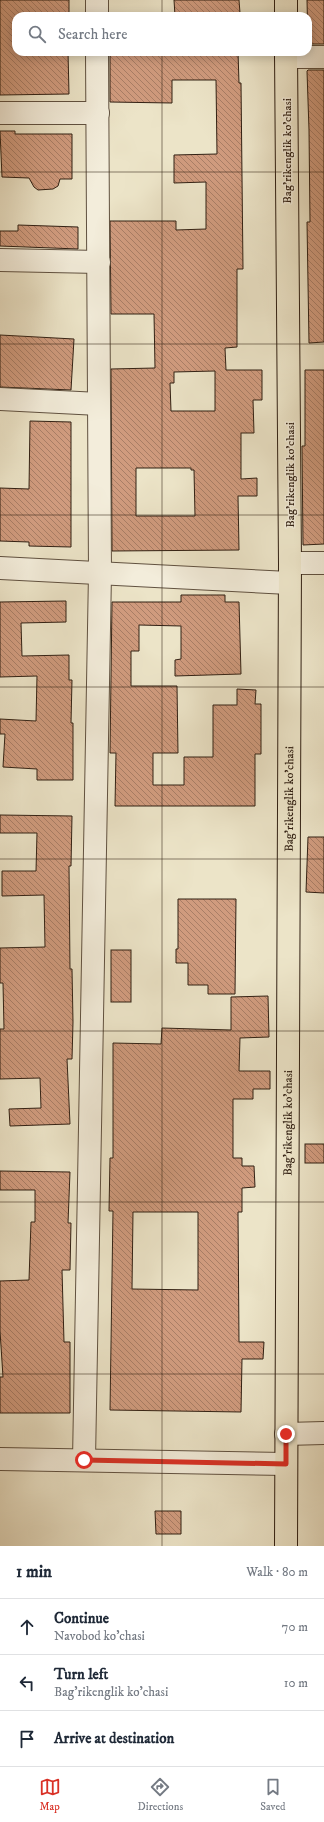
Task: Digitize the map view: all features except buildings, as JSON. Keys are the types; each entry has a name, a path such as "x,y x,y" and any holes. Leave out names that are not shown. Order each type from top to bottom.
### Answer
{"main road":[{"path":"286,0 286,12"},
{"name":"Bag'rikenglik ko'chasi","path":"286,56 290,573 286,1546"}],"street":[{"path":"97,0 97,12"},
{"path":"84,1460 100,573 97,56"},
{"path":"305,56 324,57"},
{"path":"0,113 98,113"},
{"path":"0,260 98,262"},
{"path":"0,399 99,404"},
{"path":"0,568 100,573 290,573 324,563"},
{"path":"286,1434 324,1433"},
{"path":"0,1459 286,1464"}],"route":[{"path":"84,1460 286,1464 286,1434"}]}
